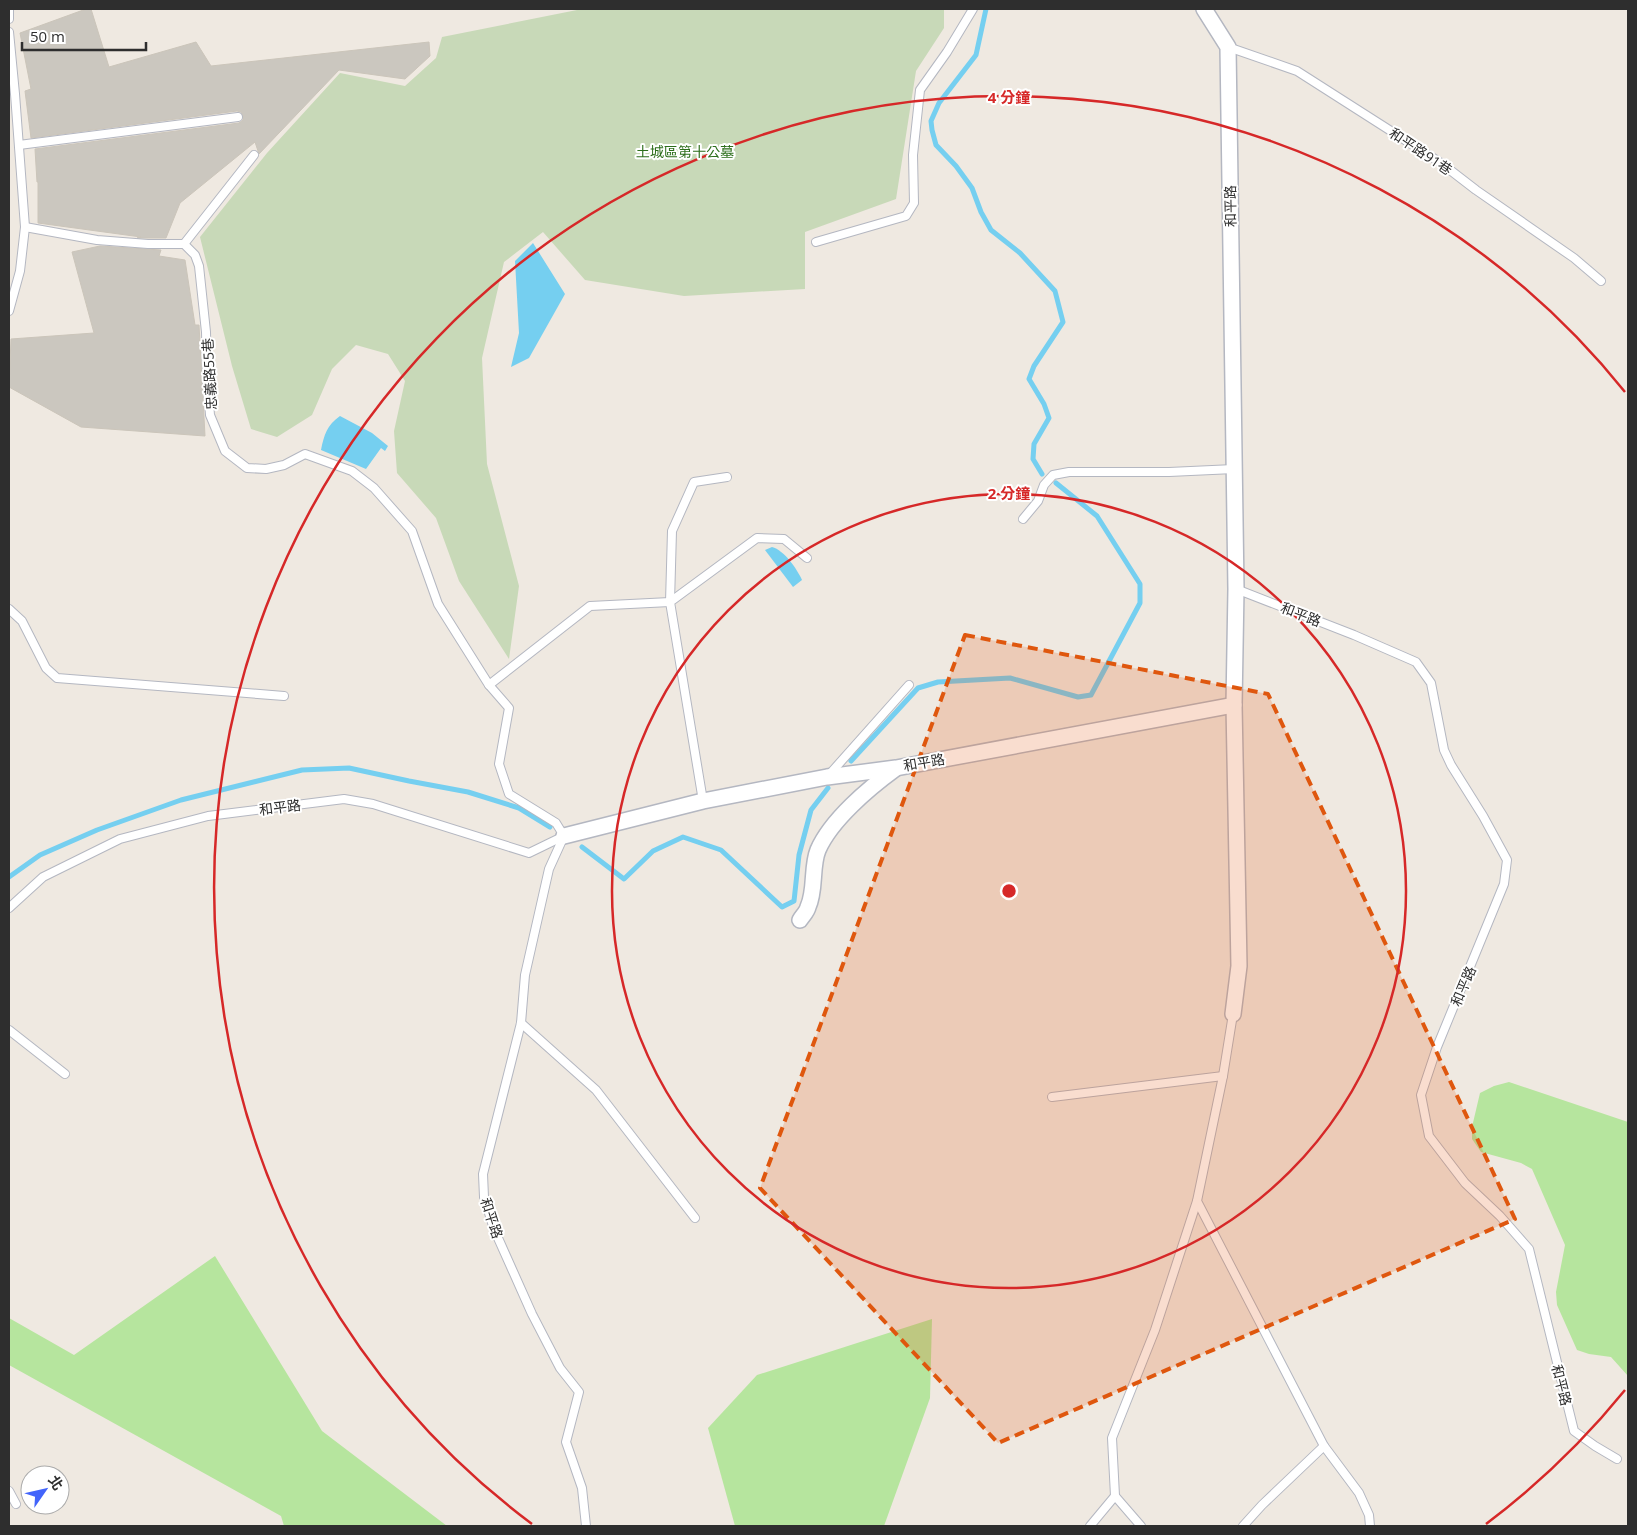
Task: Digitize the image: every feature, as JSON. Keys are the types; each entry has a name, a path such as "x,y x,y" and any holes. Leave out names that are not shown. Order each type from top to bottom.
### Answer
{"street":[{"path":"1204,9 1228,47"},
{"name":"和平路","path":"1228,47 1236,589 1234,705 1239,966 1233,1014"},
{"name":"和平路","path":"564,836 703,801 827,777 896,768 1234,705"},
{"path":"800,920 808,907 818,851 830,830 877,782 896,768"}],"lane":[{"path":"9,9 9,19"},
{"path":"816,242 906,216 914,203 913,154 920,90 947,52 973,9"},
{"path":"9,32 25,227 20,271 9,311"},
{"name":"和平路91巷","path":"1228,47 1297,71 1441,163 1476,190 1574,258 1601,280"},
{"path":"19,145 238,117"},
{"path":"25,227 97,240 148,244 184,244 254,155"},
{"name":"忠義路55巷","path":"184,244 195,255 199,266 206,332 210,415 225,451 247,468 266,469 284,464 305,454 352,471 374,488 412,531 438,604 489,685 509,708 499,764 509,794 556,823 564,836"},
{"path":"1023,519 1038,501 1044,485 1052,475 1069,472 1169,472 1234,469"},
{"path":"703,801 670,602 672,531 694,482 727,477"},
{"path":"489,685 590,606 670,602 757,538 784,539 807,558"},
{"name":"和平路","path":"1236,589 1354,635 1416,662 1431,683 1444,750 1507,860 1504,884 1437,1047 1421,1094 1429,1136 1466,1183 1500,1216 1529,1249 1574,1430 1595,1446 1617,1459"},
{"path":"9,610 22,621 46,668 57,678 284,696"},
{"path":"827,777 909,685"},
{"name":"和平路","path":"9,908 43,878 120,839 217,814 344,799 373,804 529,853 564,836"},
{"name":"和平路","path":"564,836 549,869 525,975 521,1024 483,1174 484,1198 494,1229 532,1314 560,1368 579,1392 566,1442 582,1488 586,1526"},
{"name":"和平路","path":"1115,1496 1112,1438 1155,1330 1197,1201 1223,1076 1233,1014"},
{"path":"521,1024 596,1090 695,1218"},
{"path":"9,1030 65,1074"},
{"path":"1052,1097 1223,1076"},
{"path":"1197,1201 1324,1446 1359,1493 1369,1514 1370,1526"},
{"path":"1243,1526 1262,1505 1324,1446"},
{"path":"9,1491 16,1504"},
{"path":"1090,1526 1115,1496 1142,1526"}],"highlighted area":[{"path":"965,635 1268,694 1515,1219 998,1443 760,1188"}],"green space":[{"name":"土城區第十公墓","path":"582,9 944,9 944,28 916,71 896,199 805,232 805,289 684,296 585,280 543,232 504,262 482,358 487,464 519,586 509,659 459,581 436,518 397,473 394,431 405,381 388,354 356,345 332,369 312,415 277,437 251,429 232,366 200,237 267,153 340,73 405,86 436,58 442,37"},
{"path":"1509,1082 1628,1122 1628,1376 1611,1357 1577,1350 1557,1305 1556,1292 1565,1245 1532,1169 1521,1163 1481,1152 1472,1139 1472,1127 1480,1093 1494,1086"},
{"path":"215,1256 322,1431 447,1526 284,1526 281,1516 9,1365 9,1318 74,1355"},
{"path":"932,1319 930,1398 884,1526 735,1526 708,1428 757,1375"}],"water":[{"path":"533,243 565,294 529,358 511,367 519,333 515,261"},
{"path":"340,416 372,433 388,446 385,451 381,448 366,469 321,450 327,431"},
{"path":"772,547 785,556 800,576 802,580 793,587 765,550"}],"building":[{"path":"86,9 91,9 109,67 196,42 211,66 429,42 430,56 405,79 339,70 259,154 255,142 180,203 166,238 137,238 141,237 38,223 38,182 35,149 239,123 243,120 243,116 241,112 237,111 31,138 25,91 31,89 20,33"},
{"path":"100,246 161,250 159,256 185,260 195,325 199,325 205,436 81,427 9,387 11,339 94,333 72,252"}],"waterway":[{"path":"986,9 976,55 939,103 931,121 932,130 936,145 956,166 972,188 981,212 991,230 1020,253 1055,291 1063,322 1034,366 1029,379 1044,404 1049,418 1034,444 1033,459 1042,474"},
{"path":"851,761 918,688 938,682 1010,678 1078,697 1091,695 1140,603 1140,584 1097,516 1056,483"},
{"path":"9,877 40,855 97,830 181,800 302,770 349,768 468,792 519,808 550,827"},
{"path":"582,847 624,879 653,851 683,837 721,850 782,907 794,901 799,855 811,810 828,788"}]}
